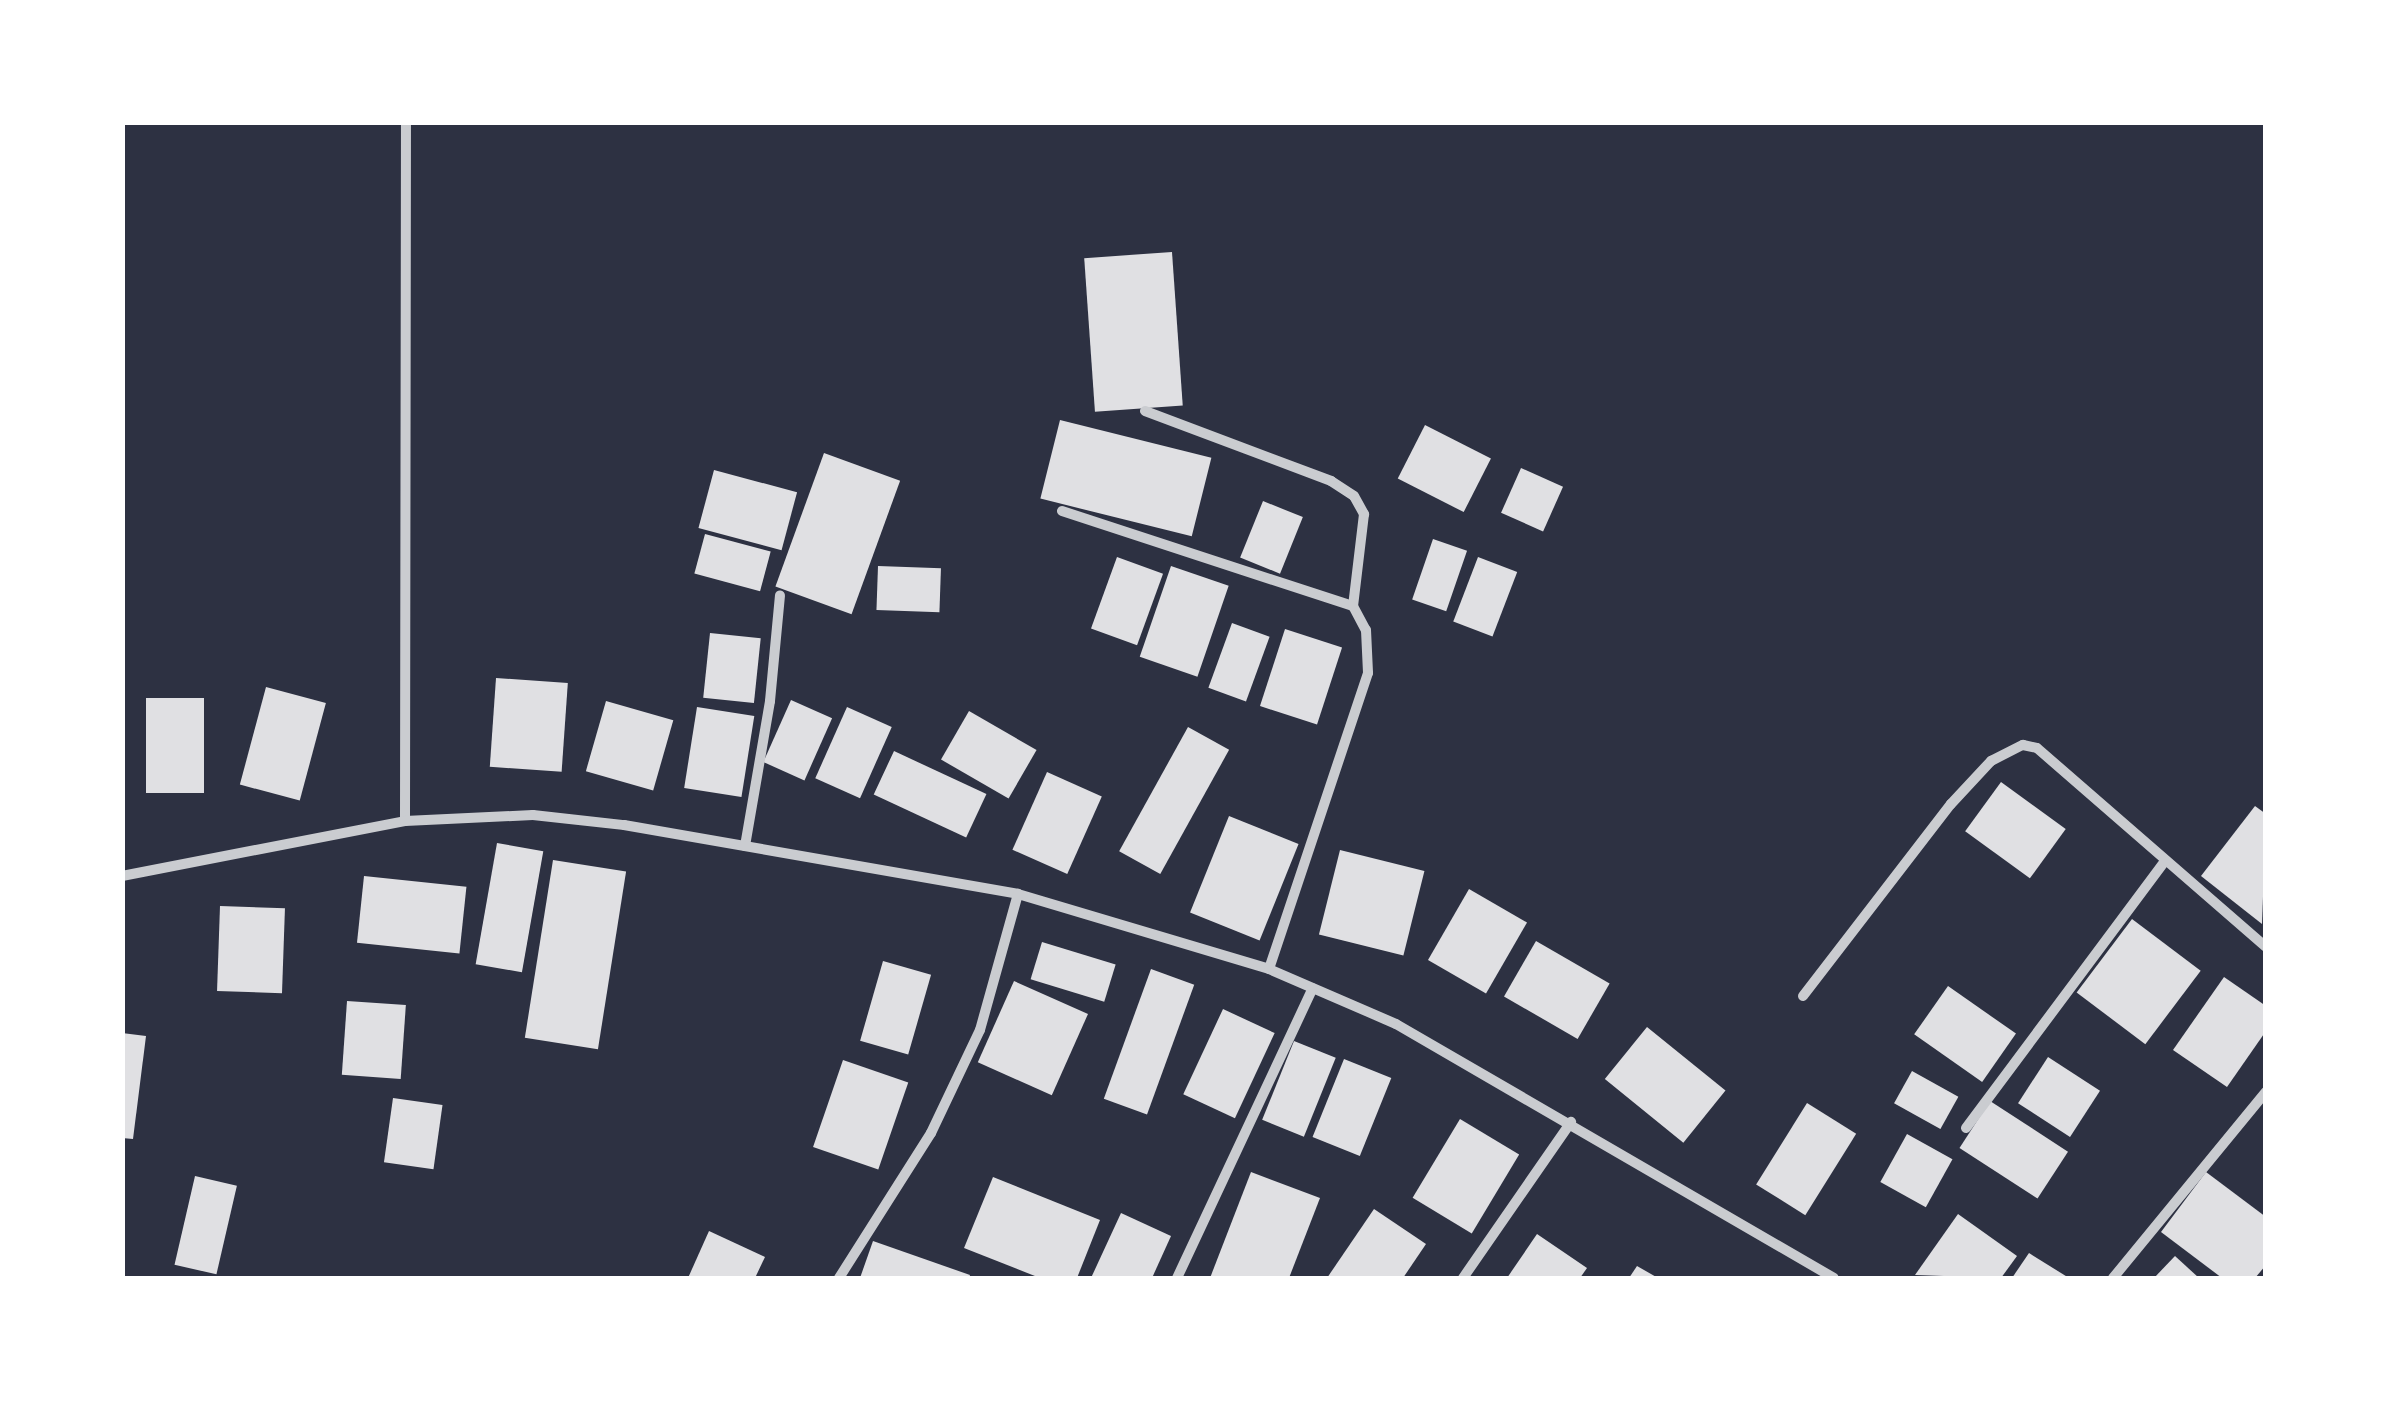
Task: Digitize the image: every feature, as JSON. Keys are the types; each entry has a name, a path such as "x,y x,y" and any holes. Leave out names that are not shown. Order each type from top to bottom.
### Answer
{"street":[{"path":"405,821 406,122"},
{"path":"1145,412 1315,474 1354,496 1364,514 1353,606 1371,649 1368,673 1269,969"},
{"path":"1062,511 1353,606"},
{"path":"745,846 770,701 780,595"},
{"path":"1803,996 1951,804 2008,748 2037,748 2266,948"},
{"path":"122,876 405,821 532,816 745,846 1018,894 1269,969 1396,1024 1571,1122 1834,1278"},
{"path":"1966,1128 2164,862"},
{"path":"839,1278 931,1133 980,1030 1018,894"},
{"path":"1177,1278 1313,988"},
{"path":"2113,1278 2266,1092"},
{"path":"1463,1278 1571,1122"}],"building":[{"path":"1172,252 1183,406 1095,412 1084,258"},
{"path":"1060,420 1211,458 1192,536 1040,499"},
{"path":"1425,425 1491,459 1464,512 1398,478"},
{"path":"824,453 900,481 852,614 775,586"},
{"path":"1521,468 1563,487 1543,531 1501,513"},
{"path":"714,470 797,492 782,550 698,528"},
{"path":"1263,501 1303,517 1280,574 1240,558"},
{"path":"705,534 771,552 760,591 694,574"},
{"path":"1433,539 1467,551 1446,611 1412,600"},
{"path":"1117,557 1163,574 1137,645 1091,628"},
{"path":"1478,557 1517,572 1492,636 1453,621"},
{"path":"878,566 941,568 939,612 876,610"},
{"path":"1171,566 1229,586 1197,677 1140,657"},
{"path":"1232,623 1270,637 1246,702 1208,688"},
{"path":"1285,629 1342,648 1317,725 1260,706"},
{"path":"710,633 761,638 754,703 703,698"},
{"path":"496,678 568,683 562,772 490,767"},
{"path":"266,687 326,703 300,801 240,785"},
{"path":"146,698 204,698 204,793 146,793"},
{"path":"791,700 832,718 804,780 763,762"},
{"path":"606,701 673,720 653,790 586,771"},
{"path":"697,707 754,716 741,797 684,788"},
{"path":"847,707 892,727 860,798 815,778"},
{"path":"969,711 1037,750 1009,798 941,759"},
{"path":"1188,727 1229,750 1160,874 1119,851"},
{"path":"894,751 986,794 966,838 874,795"},
{"path":"1047,772 1102,796 1067,874 1012,850"},
{"path":"2001,782 2066,829 2030,878 1965,831"},
{"path":"2255,806 2266,814 2262,924 2201,876"},
{"path":"1229,816 1299,844 1260,941 1190,912"},
{"path":"497,843 543,851 522,972 476,964"},
{"path":"1340,850 1424,871 1403,955 1319,934"},
{"path":"553,860 626,872 598,1049 525,1038"},
{"path":"364,876 466,887 459,953 357,943"},
{"path":"1469,889 1527,922 1486,994 1428,960"},
{"path":"220,906 285,908 282,993 217,991"},
{"path":"2132,919 2201,971 2145,1044 2077,992"},
{"path":"1536,941 1610,984 1578,1039 1504,996"},
{"path":"1042,942 1116,965 1104,1002 1031,979"},
{"path":"883,961 931,975 908,1055 860,1041"},
{"path":"1151,969 1194,985 1147,1114 1104,1099"},
{"path":"2224,977 2266,1006 2266,1031 2227,1087 2173,1050"},
{"path":"1014,981 1088,1014 1052,1095 978,1062"},
{"path":"1948,986 2016,1034 1982,1082 1914,1034"},
{"path":"347,1001 406,1005 401,1079 342,1075"},
{"path":"1223,1009 1275,1033 1235,1118 1183,1094"},
{"path":"1647,1027 1725,1091 1683,1143 1605,1079"},
{"path":"122,1033 146,1036 133,1139 122,1138"},
{"path":"1294,1041 1336,1058 1304,1137 1262,1120"},
{"path":"2048,1057 2100,1091 2070,1137 2018,1103"},
{"path":"1344,1059 1391,1078 1360,1156 1313,1137"},
{"path":"843,1060 908,1082 878,1169 813,1147"},
{"path":"1912,1071 1958,1097 1940,1129 1894,1103"},
{"path":"393,1098 443,1105 433,1169 384,1162"},
{"path":"1990,1101 2068,1152 2037,1199 1960,1148"},
{"path":"1807,1103 1856,1134 1805,1215 1756,1184"},
{"path":"1460,1119 1519,1155 1472,1233 1413,1198"},
{"path":"1907,1134 1952,1159 1926,1207 1880,1182"},
{"path":"1251,1172 1320,1198 1289,1278 1210,1278"},
{"path":"2206,1172 2266,1217 2266,1265 2255,1278 2222,1278 2161,1232"},
{"path":"195,1176 237,1186 216,1274 175,1265"},
{"path":"993,1177 1100,1220 1077,1278 1040,1278 964,1248"},
{"path":"1374,1209 1426,1244 1403,1278 1327,1278"},
{"path":"1121,1213 1171,1236 1152,1278 1091,1278"},
{"path":"1958,1214 2017,1256 2001,1278 1915,1275"},
{"path":"709,1231 765,1257 755,1278 688,1278"},
{"path":"1537,1234 1587,1268 1580,1278 1507,1278"},
{"path":"873,1241 970,1275 969,1278 860,1278"},
{"path":"2029,1253 2069,1278 2012,1278"},
{"path":"2175,1256 2199,1278 2154,1278"},
{"path":"1637,1266 1658,1278 1629,1278"}]}
